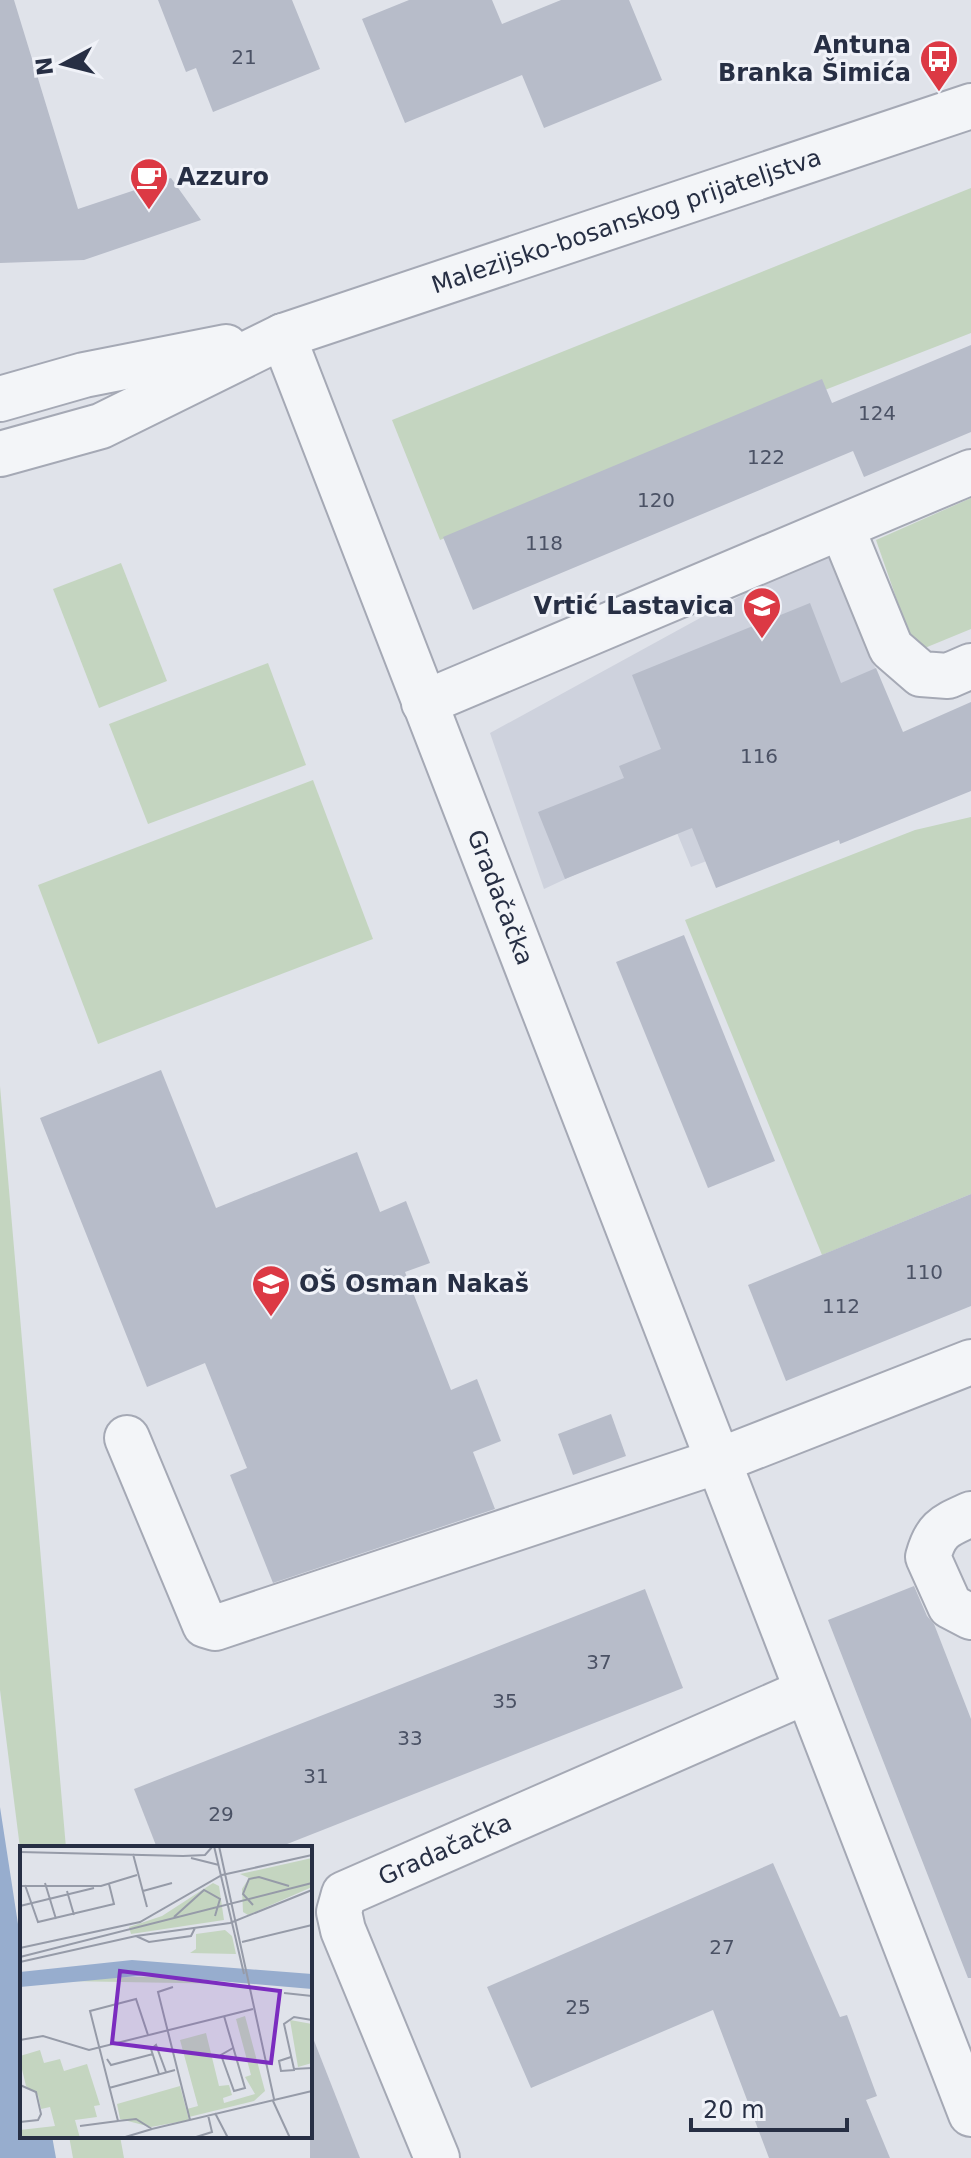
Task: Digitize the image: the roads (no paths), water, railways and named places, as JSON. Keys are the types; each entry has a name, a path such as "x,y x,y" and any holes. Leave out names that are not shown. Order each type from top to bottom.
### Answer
{"street":[{"name":"Malezijsko-bosanskog prijateljstva","path":"2,399 84,375 283,336 971,106"},
{"name":"Malezijsko-bosanskog prijateljstva","path":"2,453 101,426 283,336"},
{"name":"Gradačačka","path":"283,336 971,2114"},
{"path":"424,703 971,472"},
{"path":"842,528 891,648 921,674 948,676 971,666"},
{"path":"127,1438 205,1625 215,1628 718,1461 971,1362"},
{"path":"971,1514 942,1527 928,1557 950,1606 971,1617"},
{"name":"Gradačačka","path":"437,2158 326,1937 344,1894 807,1691"}],"water":[{"path":"0,1807 20,1937 20,2138 52,2138 56,2158 0,2158"}],"place":[{"name":"Antuna Branka Šimića","path":"939,93"},
{"name":"Azzuro","path":"149,211"},
{"name":"Vrtić Lastavica","path":"762,640"},
{"name":"OŠ Osman Nakaš","path":"271,1318"}]}
